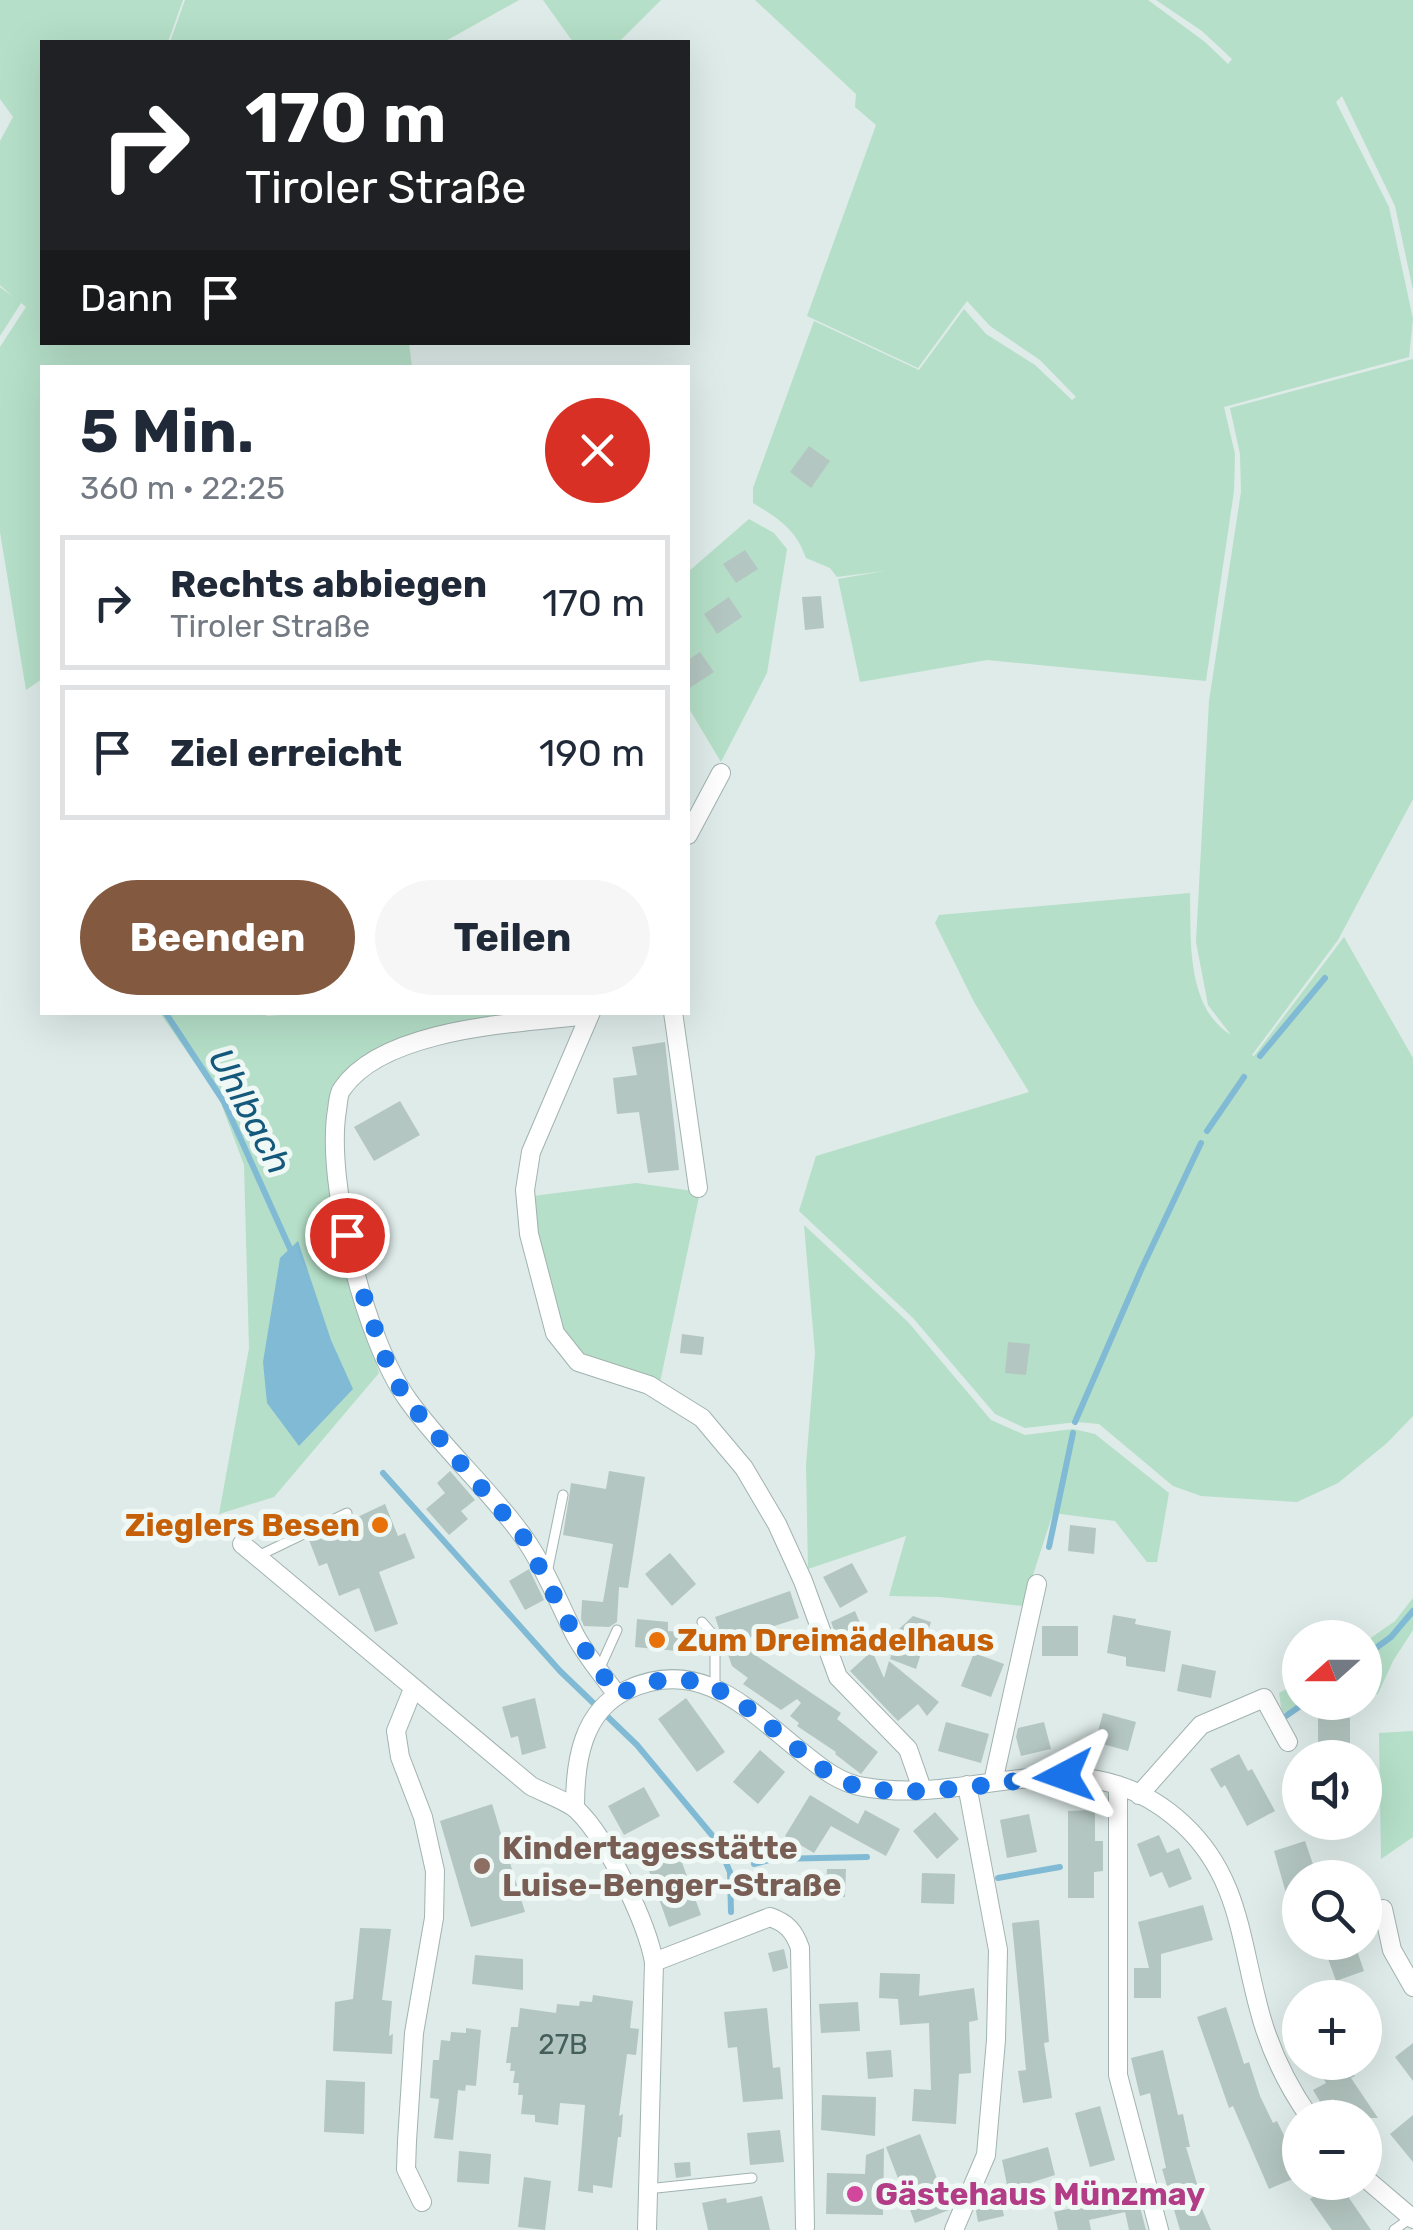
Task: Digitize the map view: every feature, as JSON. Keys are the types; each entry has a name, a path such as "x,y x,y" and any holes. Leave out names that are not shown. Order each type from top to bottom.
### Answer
{"street":[{"path":"690,831 721,773"},
{"path":"582,1015 473,1029 422,1040 378,1056 340,1090 334,1124 334,1162 347,1235 390,1371 407,1400 524,1538 613,1698"},
{"path":"590,1015 532,1152 525,1190 529,1234 555,1334 578,1362 649,1385 702,1418 744,1468 777,1524 803,1581 838,1677 908,1749 922,1789"},
{"path":"674,1015 698,1188"},
{"path":"249,1551 531,1786 575,1806 601,1843 651,1942 654,1962 647,2230"},
{"path":"993,1782 1037,1584"},
{"path":"575,1806 576,1766 584,1738 595,1720 613,1698 645,1682 678,1677 715,1688 839,1780 869,1788 922,1789 1064,1776 1102,1779 1118,1785 1140,1794 1189,1830 1225,1878 1270,2042 1298,2100"},
{"path":"413,1688 396,1731 400,1757 422,1817 435,1871 434,1918 414,2033 406,2141 406,2169 422,2202"},
{"path":"1140,1794 1201,1725 1264,1698 1287,1740"},
{"path":"1118,1785 1118,2075 1159,2230"},
{"path":"954,2230 986,2155 996,2040 998,1950 967,1786"},
{"path":"1383,1910 1392,1950 1413,1987"},
{"path":"654,1962 770,1918 780,1920 796,1935 800,1948 805,2228"},
{"path":"1382,2193 1412,2219"}],"lane":[{"path":"546,1576 564,1495"},
{"path":"249,1551 347,1514"},
{"path":"702,1622 715,1637 715,1688"},
{"path":"599,1670 617,1630"},
{"path":"647,2189 752,2178"},
{"path":"1394,2230 1412,2219"}],"green space":[{"path":"0,0 183,0 169,40 40,40 40,345 409,345 412,365 40,365 40,680 26,690 0,532 0,347 26,307 21,303 0,336 0,287 13,297 0,285 0,141 13,117 0,99"},
{"path":"185,0 519,0 448,40 171,40"},
{"path":"543,0 661,0 621,40 572,40"},
{"path":"755,0 1148,0 1228,64 1232,59 1202,31 1156,0 1413,0 1413,290 1395,206 1342,96 1336,102 1389,207 1413,319 1409,357 1224,407 1235,454 1234,491 1206,681 987,660 860,682 838,579 884,571 837,577 830,568 806,558 785,525 753,503 753,488 814,321 919,370 964,309 986,334 1035,365 1072,400 1076,397 1040,360 990,326 967,301 918,368 807,316 876,125 855,107 856,94"},
{"path":"1413,359 1413,799 1338,940 1252,1055 1344,937 1413,1058 1413,1416 1338,1483 1297,1502 1201,1496 1173,1486 1099,1424 1077,1422 1025,1428 995,1414 913,1318 799,1211 816,1156 1029,1092 974,1002 935,923 939,915 1190,893 1192,952 1199,990 1216,1023 1231,1035 1208,1005 1196,942 1209,701 1241,492 1240,454 1230,408"},
{"path":"749,519 774,533 787,549 767,673 721,762 690,710 690,570"},
{"path":"161,1015 556,1015 421,1034 375,1050 332,1086 327,1163 341,1237 379,1373 274,1497 219,1514 249,1348 244,1165 219,1098"},
{"path":"636,1183 700,1192 659,1387 587,1360 569,1344 552,1305 534,1213 533,1196"},
{"path":"804,1225 908,1322 991,1420 1025,1435 1073,1429 1095,1434 1169,1493 1157,1562 1147,1562 1115,1521 1053,1513 1023,1606 889,1596 906,1536 808,1569 806,1465 815,1353"},
{"path":"1413,1598 1413,1630 1382,1685 1382,1630 1395,1621"},
{"path":"1413,1731 1413,1837 1381,1859 1382,1740 1379,1733"}],"water":[{"path":"298,1241 331,1340 353,1389 299,1446 267,1403 263,1362 280,1258"}],"building":[{"path":"809,446 830,461 811,488 790,472"},
{"path":"745,550 758,569 736,583 723,564"},
{"path":"821,596 824,628 805,630 802,597"},
{"path":"729,597 742,617 717,634 704,614"},
{"path":"700,652 714,672 690,688 690,659"},
{"path":"665,1042 679,1170 648,1173 639,1112 617,1114 613,1078 637,1075 632,1047"},
{"path":"400,1101 420,1135 374,1161 354,1127"},
{"path":"682,1334 704,1337 702,1355 680,1353"},
{"path":"1008,1342 1030,1344 1026,1375 1005,1373"},
{"path":"450,1471 475,1500 461,1511 468,1519 449,1535 426,1509 445,1493 437,1483"},
{"path":"609,1471 645,1477 628,1588 619,1587 617,1622 609,1627 584,1626 582,1600 603,1602 613,1544 563,1535 571,1483 606,1489"},
{"path":"385,1504 398,1536 405,1533 415,1558 379,1572 398,1624 375,1632 359,1588 339,1596 327,1563 319,1566 309,1540"},
{"path":"1070,1525 1096,1528 1094,1554 1068,1551"},
{"path":"670,1553 696,1584 672,1606 645,1574"},
{"path":"852,1563 868,1592 840,1608 823,1577"},
{"path":"529,1569 544,1600 525,1610 509,1581"},
{"path":"790,1591 799,1618 736,1642 841,1713 837,1719 878,1752 861,1774 797,1726 799,1723 790,1716 801,1703 797,1699 781,1710 743,1684 748,1678 732,1666 715,1617"},
{"path":"855,1611 865,1635 840,1646 831,1622"},
{"path":"1113,1615 1171,1631 1165,1672 1126,1666 1126,1657 1107,1653"},
{"path":"913,1616 931,1622 916,1669 890,1659 899,1629"},
{"name":"Zum Dreimädelhaus","path":"637,1619 668,1622 668,1631 679,1632 677,1651 635,1647"},
{"path":"1042,1626 1078,1626 1078,1656 1042,1656"},
{"path":"872,1651 884,1678 889,1661 939,1702 927,1716 918,1704 898,1721 850,1671"},
{"path":"974,1653 1004,1664 991,1697 961,1686"},
{"path":"1182,1664 1216,1671 1211,1698 1177,1691"},
{"path":"535,1698 546,1748 522,1755 518,1736 511,1738 502,1707"},
{"path":"686,1698 725,1752 697,1772 658,1719"},
{"path":"1103,1713 1136,1722 1128,1751 1095,1742"},
{"path":"1318,1720 1350,1720 1350,1740 1318,1740"},
{"path":"946,1722 989,1734 981,1763 938,1751"},
{"path":"1044,1722 1051,1749 1021,1756 1018,1728"},
{"path":"760,1750 785,1772 758,1804 733,1782"},
{"path":"1239,1754 1275,1811 1247,1826 1225,1785 1221,1788 1210,1769"},
{"path":"644,1787 660,1816 624,1835 608,1806"},
{"path":"810,1795 858,1824 865,1810 900,1829 886,1856 831,1826 814,1853 785,1836"},
{"name":"Kindertagesstätte Luise-Benger-Straße","path":"492,1804 525,1912 471,1927 440,1821"},
{"path":"1095,1810 1095,1841 1103,1841 1103,1871 1094,1872 1094,1898 1068,1898 1068,1811"},
{"path":"935,1812 959,1839 937,1859 913,1831"},
{"path":"1029,1814 1037,1852 1007,1858 1000,1820"},
{"path":"1159,1835 1167,1853 1179,1848 1192,1879 1169,1888 1162,1872 1150,1877 1137,1844"},
{"path":"1305,1841 1312,1860 1282,1860 1282,1879 1274,1851"},
{"path":"680,1857 701,1915 669,1927 648,1868"},
{"path":"827,1869 846,1869 845,1897 826,1896"},
{"path":"922,1873 955,1874 954,1904 921,1903"},
{"path":"1203,1905 1213,1940 1161,1954 1161,1998 1134,1998 1134,1968 1149,1968 1138,1922"},
{"path":"1039,1920 1049,2042 1044,2043 1052,2098 1023,2103 1018,2071 1026,2070 1012,1923"},
{"path":"360,1928 391,1929 382,2000 392,2001 392,2054 333,2051 335,2002 353,1999"},
{"path":"784,1949 788,1968 773,1972 768,1953"},
{"path":"475,1955 523,1959 523,1990 472,1984"},
{"path":"1328,1960 1360,1960 1364,1971 1336,1980"},
{"path":"880,1973 920,1974 919,1996 974,1988 978,2020 969,2022 971,2073 959,2074 956,2124 912,2121 914,2089 931,2090 929,2023 900,2025 898,1999 879,1998"},
{"path":"593,1995 633,2001 630,2028 639,2029 636,2055 627,2054 619,2116 623,2114 621,2137 612,2188 593,2185 593,2193 578,2191 585,2105 560,2103 558,2125 535,2122 535,2115 521,2114 523,2095 518,2095 519,2083 513,2083 515,2071 510,2071 511,2063 506,2063 511,2027 518,2027 520,2008 556,2013 557,2004 579,2006 580,2001 592,2002"},
{"path":"858,2002 860,2031 821,2033 819,2004"},
{"path":"1226,2007 1244,2064 1249,2062 1260,2096 1273,2123 1277,2121 1282,2131 1282,2184 1269,2189 1233,2106 1229,2108 1197,2017"},
{"path":"767,2008 773,2068 780,2067 783,2099 743,2102 737,2047 728,2048 724,2012"},
{"path":"466,2028 481,2030 476,2086 466,2085 465,2091 458,2090 453,2140 434,2138 439,2099 430,2098 433,2060 439,2060 441,2040 450,2041 451,2032 466,2033"},
{"path":"1413,2043 1413,2081 1395,2057"},
{"path":"891,2050 893,2077 868,2079 866,2052"},
{"path":"1163,2050 1178,2115 1183,2114 1190,2147 1186,2147 1200,2194 1196,2195 1211,2230 1180,2230 1162,2169 1166,2168 1150,2093 1140,2096 1131,2058"},
{"path":"326,2080 365,2082 364,2134 324,2132"},
{"path":"1324,2080 1352,2080 1366,2100 1319,2100 1313,2090 1326,2083"},
{"path":"822,2095 876,2097 875,2136 821,2130"},
{"path":"1100,2106 1115,2160 1090,2167 1075,2113"},
{"path":"1413,2115 1413,2162 1390,2134"},
{"path":"780,2130 784,2162 750,2165 747,2133"},
{"path":"920,2134 949,2210 915,2223 886,2147"},
{"path":"1048,2147 1055,2175 1008,2190 1002,2160"},
{"name":"Gästehaus Münzmay","path":"884,2148 883,2215 826,2214 827,2173 865,2174 866,2155"},
{"path":"459,2151 491,2154 489,2184 457,2182"},
{"path":"690,2162 691,2176 676,2178 674,2163"},
{"path":"524,2177 551,2181 545,2230 518,2227"},
{"path":"1134,2184 1146,2230 1129,2230 1125,2212 1089,2220 1091,2230 1058,2230 1054,2212 1112,2199 1110,2189"},
{"path":"762,2196 770,2230 708,2230 702,2203"},
{"path":"1000,2198 1004,2216 978,2222 979,2203"},
{"path":"1311,2200 1350,2200 1371,2230 1332,2230"}],"waterway":[{"path":"1260,1056 1325,978"},
{"name":"Uhlbach","path":"167,1015 224,1102 292,1253"},
{"path":"1207,1131 1244,1077"},
{"path":"1075,1422 1201,1143"},
{"path":"1049,1547 1073,1433"},
{"name":"Uhlbach","path":"383,1473 560,1671 637,1745 716,1840 730,1872 731,1912"},
{"path":"1382,1644 1413,1611"},
{"path":"754,1864 773,1859 867,1857"},
{"path":"998,1878 1060,1867"}],"place":[{"name":"Zieglers Besen","path":"380,1525"},
{"name":"Zum Dreimädelhaus","path":"657,1640"},
{"name":"Kindertagesstätte Luise-Benger-Straße","path":"482,1866"},
{"name":"Gästehaus Münzmay","path":"855,2194"}],"route":[{"path":"347,1235 390,1371 407,1400 524,1538 576,1637 617,1695 661,1678 703,1682 736,1701 828,1773 869,1788 922,1789 1064,1776"}]}
